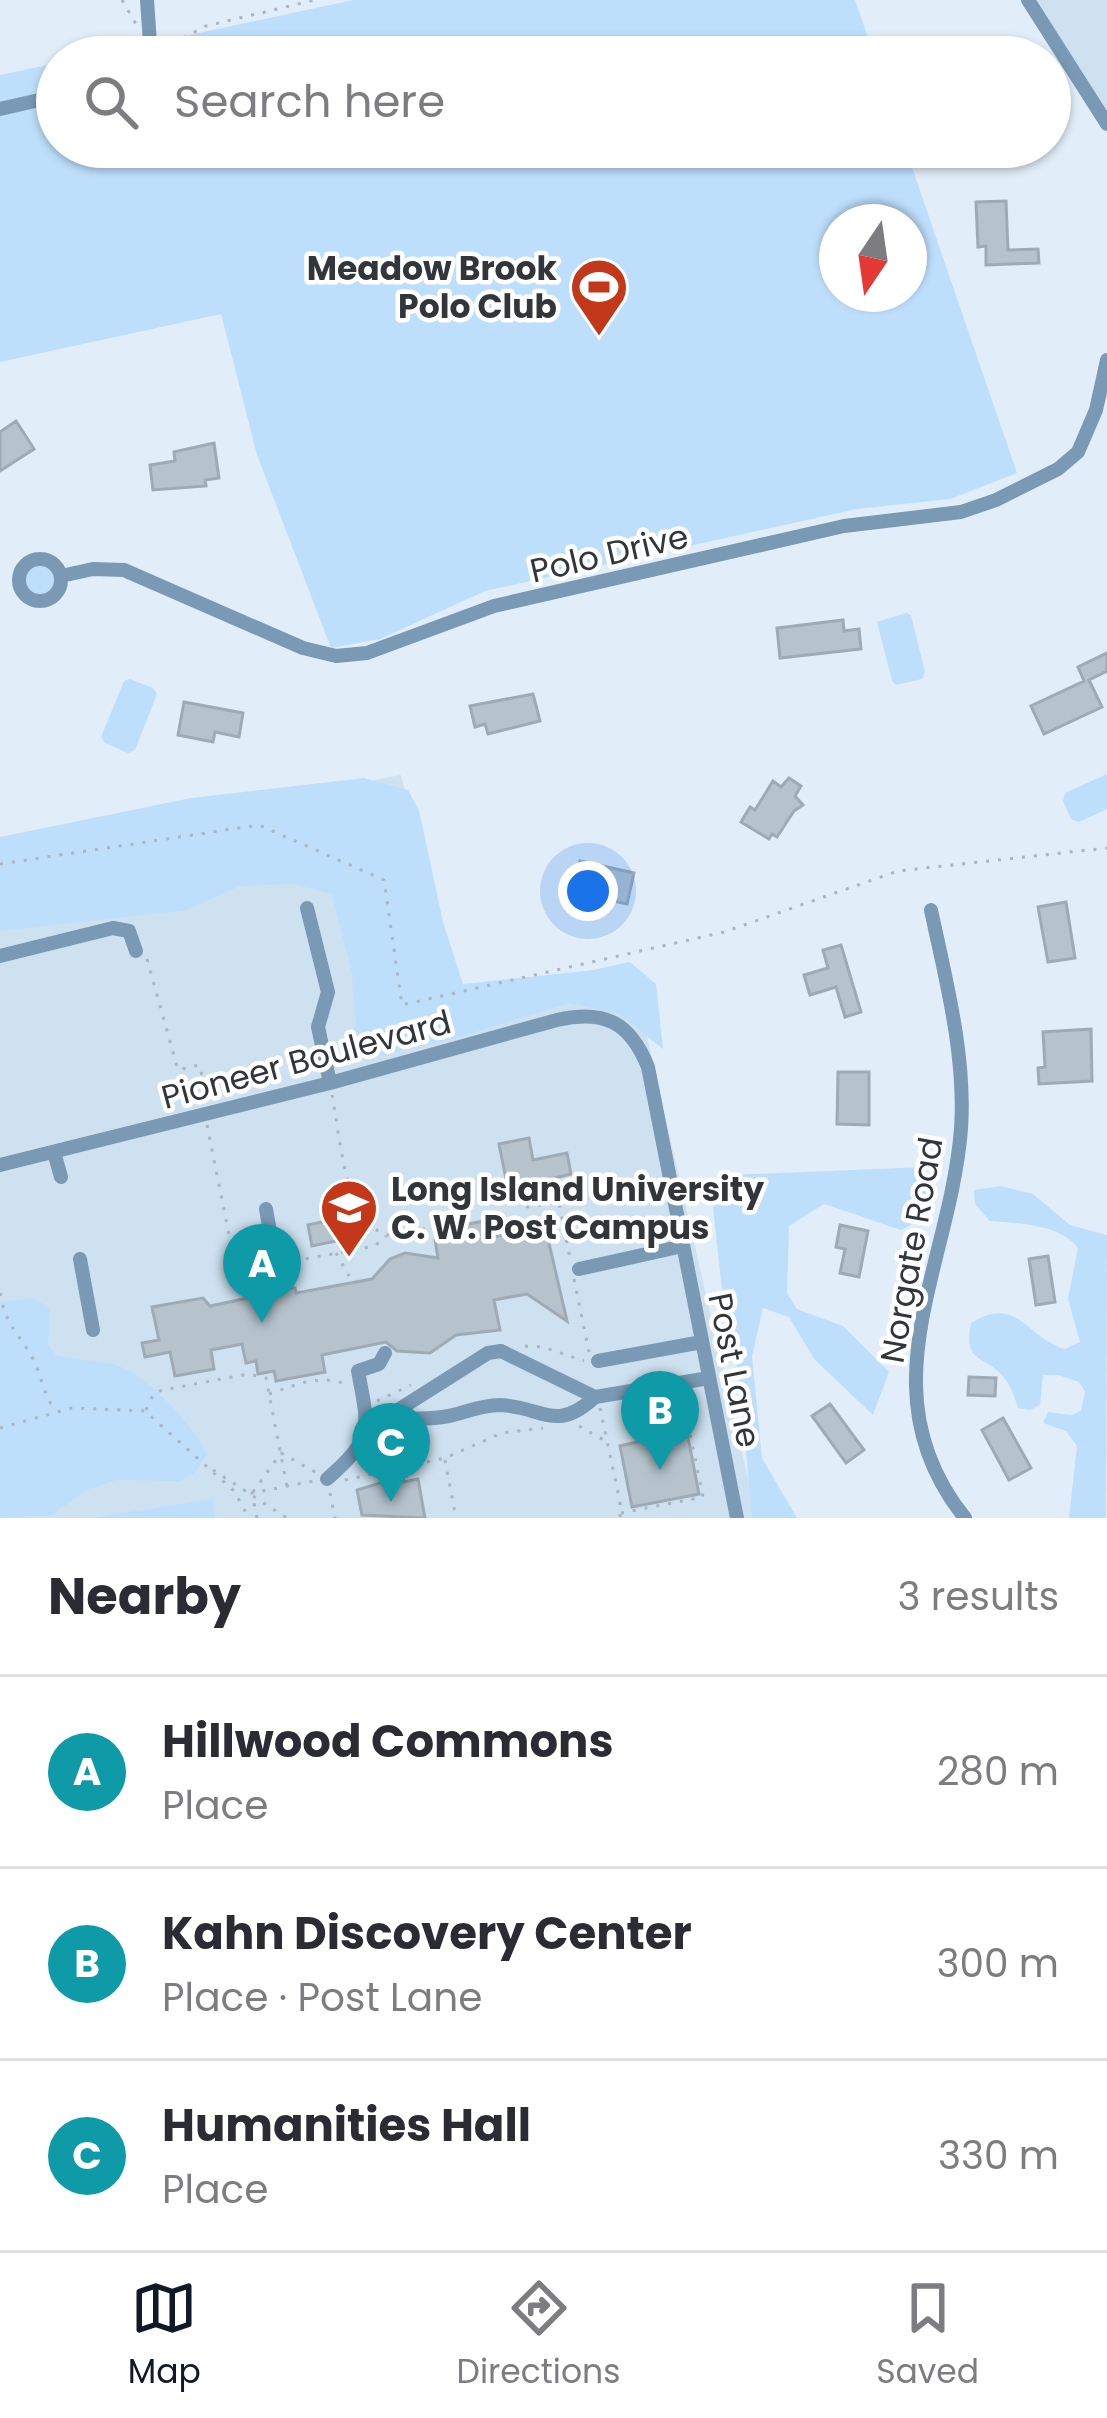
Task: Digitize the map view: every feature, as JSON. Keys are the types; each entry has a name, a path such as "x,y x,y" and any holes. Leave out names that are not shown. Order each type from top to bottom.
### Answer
{"street":[{"path":"147,0 151,36"},
{"path":"1028,0 1051,36"},
{"path":"1071,67 1107,124"},
{"path":"0,109 36,100"},
{"name":"Polo Drive","path":"61,575 93,568 124,570 303,648 336,656 367,653 494,606 844,526 961,512 996,500 1058,469 1078,452 1096,410 1107,360"},
{"path":"307,908 328,992 318,1027 330,1083"},
{"name":"Norgate Road","path":"931,910 955,1030 961,1125 952,1192 916,1347 915,1402 934,1469 965,1518"},
{"path":"0,956 113,928 129,931 136,950"},
{"name":"Pioneer Boulevard","path":"0,1165 580,1015 604,1018 624,1029"},
{"name":"Post Lane","path":"624,1029 638,1042 648,1067 736,1518"},
{"path":"55,1152 61,1178"},
{"path":"266,1208 274,1256 289,1266"},
{"path":"579,1269 683,1246"},
{"path":"80,1259 93,1330"},
{"path":"598,1361 702,1342"},
{"path":"387,1417 488,1353 501,1351 598,1402"},
{"path":"327,1479 362,1443 368,1422 358,1371 379,1364 385,1353"},
{"path":"368,1422 387,1417 440,1418 494,1405 554,1418 598,1402 709,1378"}],"path":[{"path":"122,0 142,36"},
{"path":"188,36 206,26 315,0"},
{"path":"0,864 259,825 383,880 402,1006 724,932 898,871 1107,848"},
{"path":"330,1083 357,1208 372,1228 387,1235"},
{"path":"446,1202 504,1194 528,1208 559,1202 592,1365 542,1347 518,1350"},
{"path":"289,1266 375,1246 387,1235 436,1227"},
{"path":"336,1253 349,1276"},
{"path":"0,1294 13,1336 31,1355 45,1398 56,1412"},
{"path":"145,1411 154,1393 163,1390 248,1374 266,1378 287,1486"},
{"path":"598,1402 620,1516 703,1496 682,1393"},
{"path":"598,1402 578,1425 608,1442"},
{"path":"0,1428 72,1408 145,1411 234,1491 249,1518"},
{"path":"335,1518 328,1484 445,1458 502,1433 557,1429"},
{"path":"280,1453 327,1479"},
{"path":"257,1518 252,1493 280,1453"},
{"path":"445,1458 456,1518"},
{"path":"203,1464 286,1518"},
{"path":"252,1493 327,1479"}],"shaded area":[{"path":"353,0 855,0 868,36 184,36"},
{"path":"1028,0 1107,0 1107,124 1071,67 1071,36 1051,36"},
{"name":"Meadow Brook Polo Club","path":"36,67 36,168 912,168 925,204 819,204 819,312 927,312 927,211 1017,473 950,499 857,509 485,591 380,639 331,648 257,455 221,314 0,362 0,75"},
{"path":"41,562 54,567 59,580 54,593 41,598 28,593 23,580 28,567"},
{"path":"911,615 925,672 922,679 896,685 877,622"},
{"path":"130,679 157,694 135,750 128,753 101,737 124,681"},
{"path":"1107,774 1107,809 1079,822 1071,819 1063,801 1065,793"},
{"name":"Long Island University C. W. Post Campus","path":"401,775 458,999 630,962 757,1518 0,1518 0,841"},
{"path":"364,778 408,790 419,810 443,922 463,984 630,962 656,984 663,1049 619,1014 570,1003 351,1063 340,1046 356,1025 352,973 332,894 293,884 240,886 187,910 0,931 0,837 191,798"},
{"path":"925,1167 931,1191 920,1220 901,1230 824,1204 789,1226 787,1293 797,1309 843,1326 889,1372 873,1415 814,1359 789,1317 763,1308 752,1356 762,1458 797,1518 752,1518 739,1376 725,1318 710,1180 729,1175"},
{"path":"1001,1186 1033,1194 1070,1225 1107,1235 1106,1518 1069,1518 1077,1446 1066,1431 1043,1423 1048,1412 1072,1415 1081,1411 1085,1392 1079,1382 1043,1375 1040,1405 1030,1410 1018,1408 1005,1379 970,1346 971,1323 1000,1313 1065,1349 1080,1342 1068,1299 1078,1248 1050,1229 990,1221 975,1204 974,1190"},
{"path":"33,1298 50,1308 48,1344 56,1355 125,1368 179,1414 207,1454 194,1474 179,1481 117,1480 86,1490 52,1515 0,1518 0,1302"},
{"path":"212,1499 215,1518 91,1518"}],"building":[{"path":"1006,201 1008,250 1038,249 1039,263 986,265 986,246 978,247 976,202"},
{"path":"16,421 34,449 0,471 0,432"},
{"path":"214,443 219,478 205,480 206,486 153,490 150,465 175,461 174,452"},
{"path":"843,620 844,631 859,629 861,649 780,658 777,628"},
{"path":"1107,653 1107,671 1089,680 1102,707 1044,734 1031,706 1084,681 1078,667"},
{"path":"533,694 540,721 488,734 485,724 475,727 470,706"},
{"path":"184,702 243,713 239,737 215,732 213,742 178,735"},
{"path":"789,778 801,786 795,796 803,805 777,837 772,834 769,839 741,822 750,807 755,810 773,781 781,787"},
{"path":"580,861 634,873 627,904 573,892"},
{"path":"1066,902 1075,958 1048,962 1038,907"},
{"path":"841,945 861,1012 845,1017 836,987 810,995 804,975 828,968 823,950"},
{"path":"1091,1029 1092,1081 1039,1084 1038,1068 1045,1067 1043,1032"},
{"path":"838,1072 869,1072 869,1125 837,1124"},
{"path":"529,1138 533,1160 567,1153 571,1174 508,1189 499,1144"},
{"path":"351,1216 355,1237 312,1246 308,1225"},
{"path":"488,1220 492,1237 545,1226 567,1321 527,1294 494,1300 500,1330 456,1335 430,1353 397,1351 386,1342 322,1355 325,1372 276,1381 274,1371 258,1374 256,1361 246,1363 242,1344 211,1350 214,1369 175,1376 170,1352 145,1357 142,1343 159,1340 152,1307 203,1298 210,1306 248,1298 244,1273 250,1263 266,1265 273,1288 295,1288 296,1293 372,1279 390,1259 405,1253 438,1258 435,1240 466,1234 464,1225"},
{"path":"840,1225 868,1231 859,1277 840,1273 845,1249 836,1247"},
{"path":"1048,1256 1055,1302 1036,1305 1029,1259"},
{"path":"969,1377 996,1378 995,1396 968,1395"},
{"path":"680,1396 699,1494 632,1507 620,1446 637,1442 630,1406"},
{"path":"830,1404 864,1450 846,1463 812,1416"},
{"path":"1003,1418 1031,1468 1009,1480 982,1430"},
{"path":"403,1476 404,1482 418,1479 425,1518 362,1515 357,1490"}],"place":[{"name":"Meadow Brook Polo Club","path":"599,338"},
{"name":"Long Island University C. W. Post Campus","path":"349,1259"},
{"name":"Hillwood Commons","path":"262,1323"},
{"name":"Kahn Discovery Center","path":"660,1470"},
{"name":"Humanities Hall","path":"391,1502"}]}
